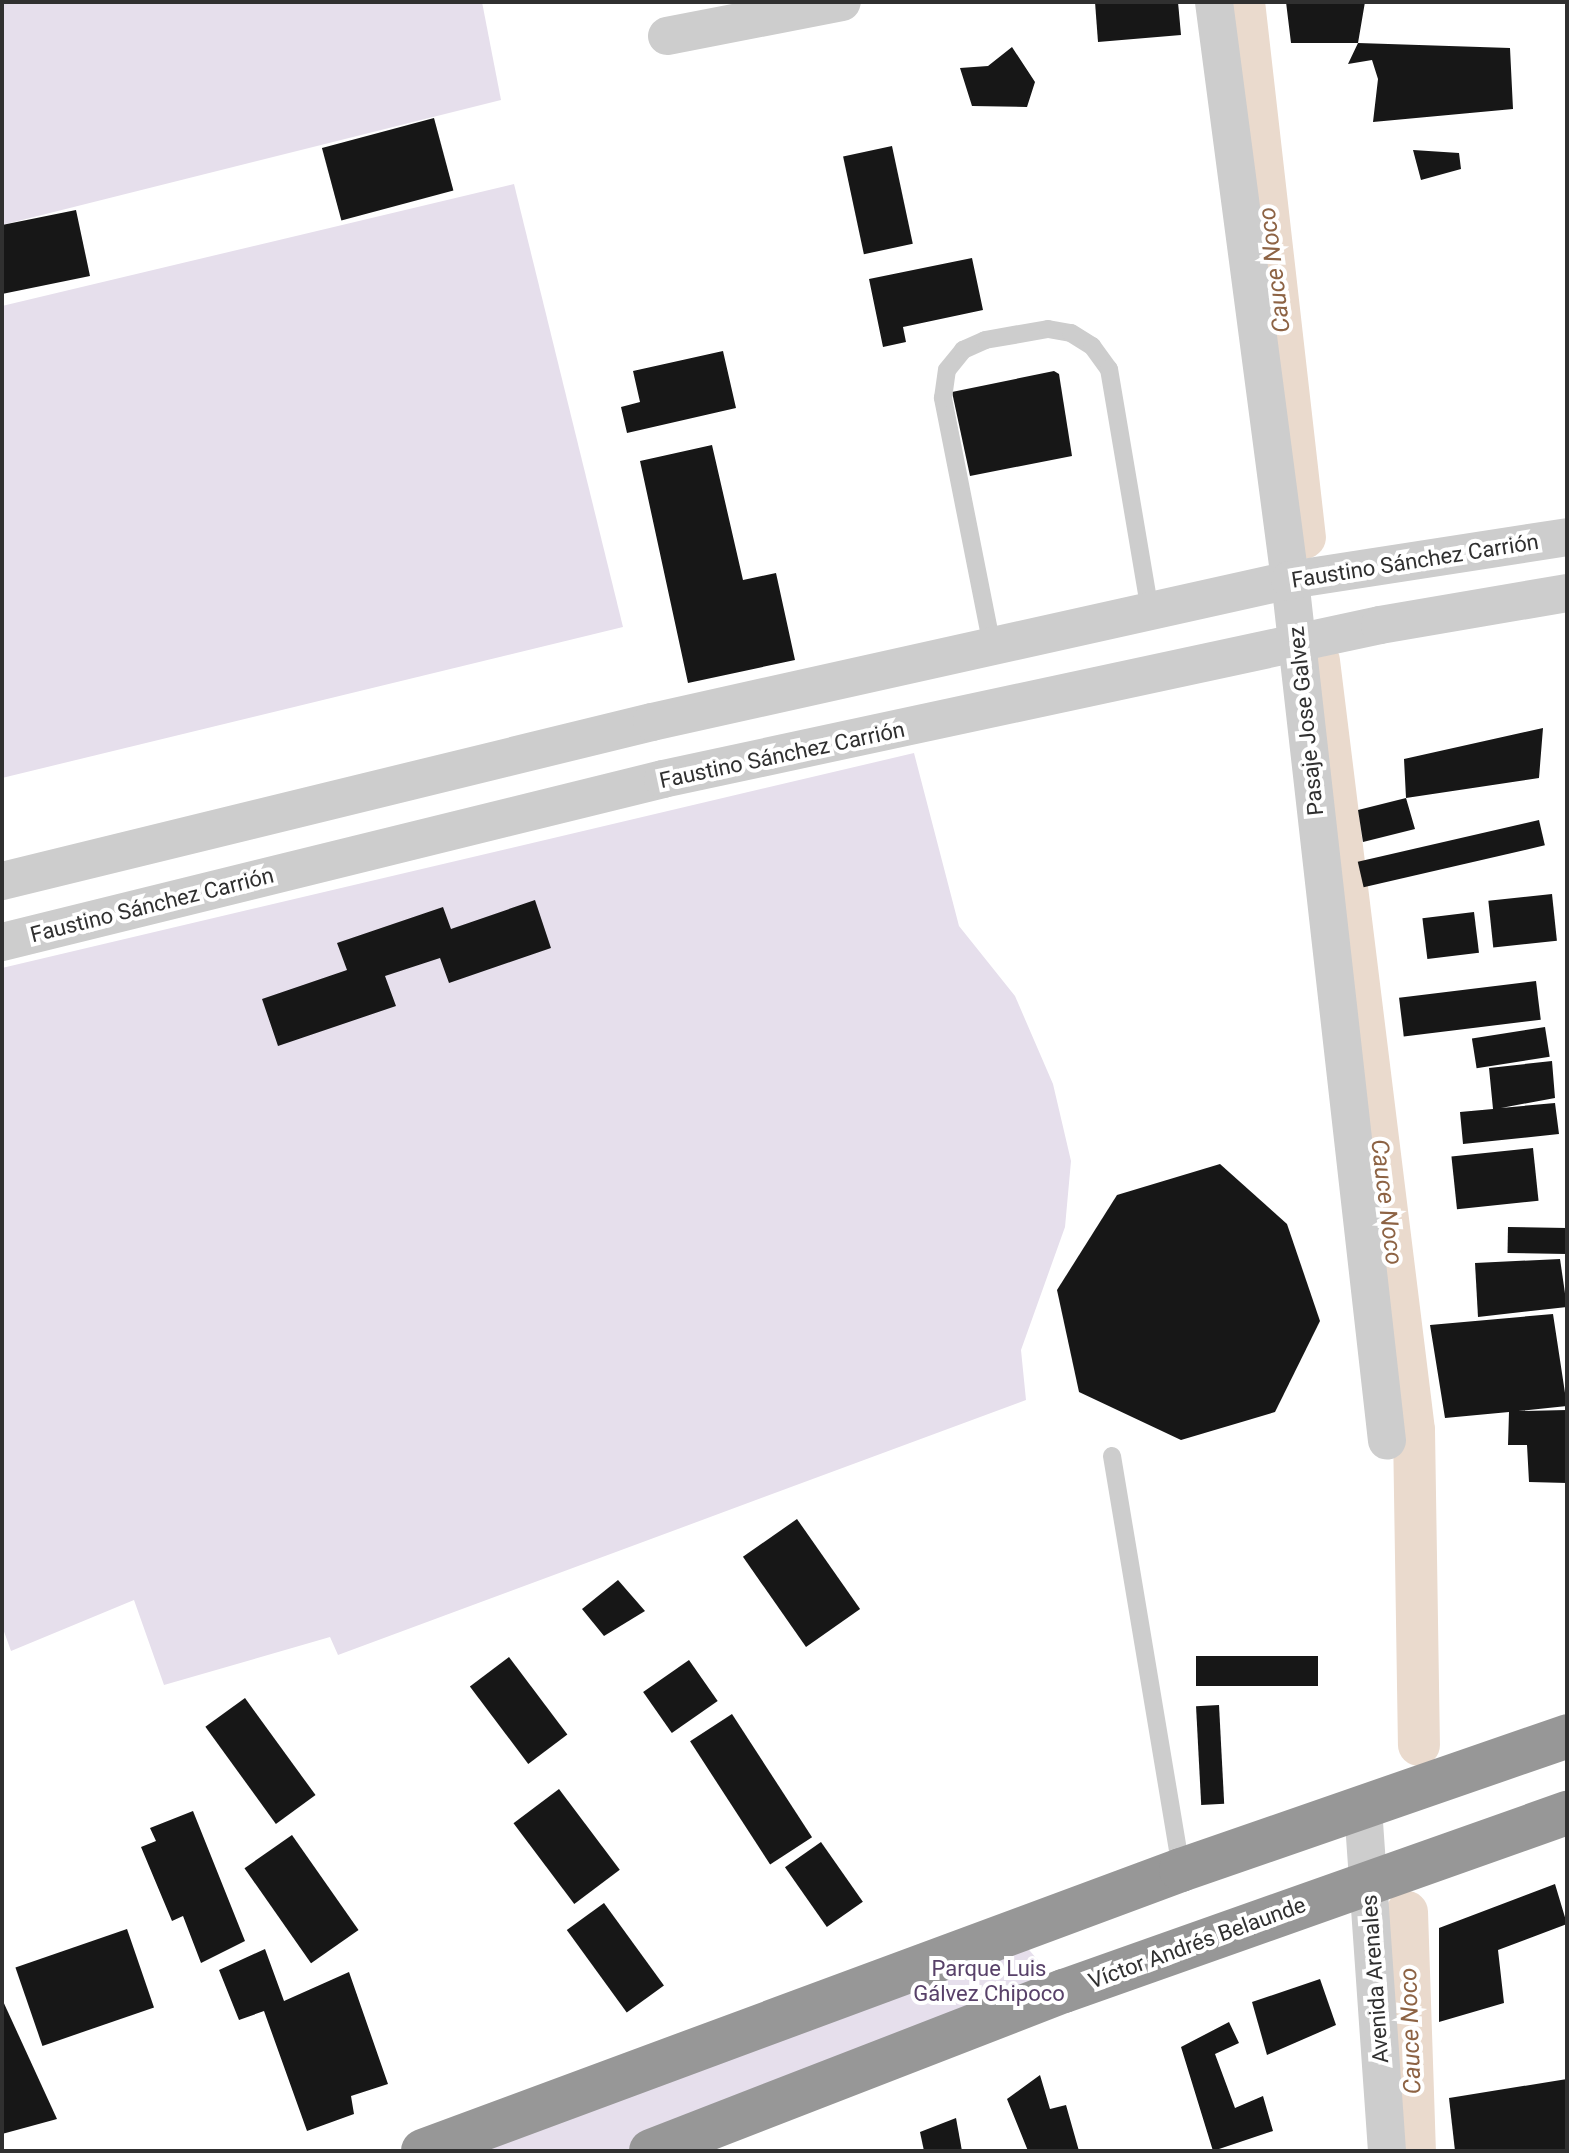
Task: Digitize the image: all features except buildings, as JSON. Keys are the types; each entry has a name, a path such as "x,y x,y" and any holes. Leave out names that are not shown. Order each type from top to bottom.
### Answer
{"highway":[{"path":"423,2151 1181,1870 1567,1736"},
{"name":"Víctor Andrés Belaunde","path":"657,2150 1064,1991 1567,1813"}],"street":[{"path":"667,36 842,2"},
{"name":"Pasaje Jose Galvez","path":"1214,2 1290,580 1387,1441"},
{"name":"Faustino Sánchez Carrión","path":"15,878 652,722 1290,580 1567,537"},
{"name":"Faustino Sánchez Carrión","path":"2,942 663,779 1298,647 1380,625 1567,593"},
{"path":"652,722 663,779"},
{"path":"15,878 42,932"},
{"name":"Avenida Arenales","path":"1363,1808 1387,2151"}],"lane":[{"path":"992,646 943,398 947,370 963,350 985,340 1048,329 1071,333 1092,346 1109,369 1150,611"},
{"path":"1112,1456 1181,1870"}],"green space":[{"path":"2,2 482,2 501,100 2,225"},
{"path":"514,184 623,627 2,778 2,306"},
{"path":"914,753 959,926 1015,996 1053,1084 1071,1161 1065,1227 1021,1350 1026,1400 338,1655 330,1637 164,1685 134,1600 11,1651 2,1626 2,968"},
{"name":"Parque Luis Gálvez Chipoco","path":"1013,1931 1064,1991 640,2151 441,2151"}],"waterway":[{"name":"Cauce Noco","path":"1244,2 1305,538"},
{"name":"Cauce Noco","path":"1319,661 1414,1430 1419,1745"},
{"name":"Cauce Noco","path":"1407,1912 1415,2151"}]}
